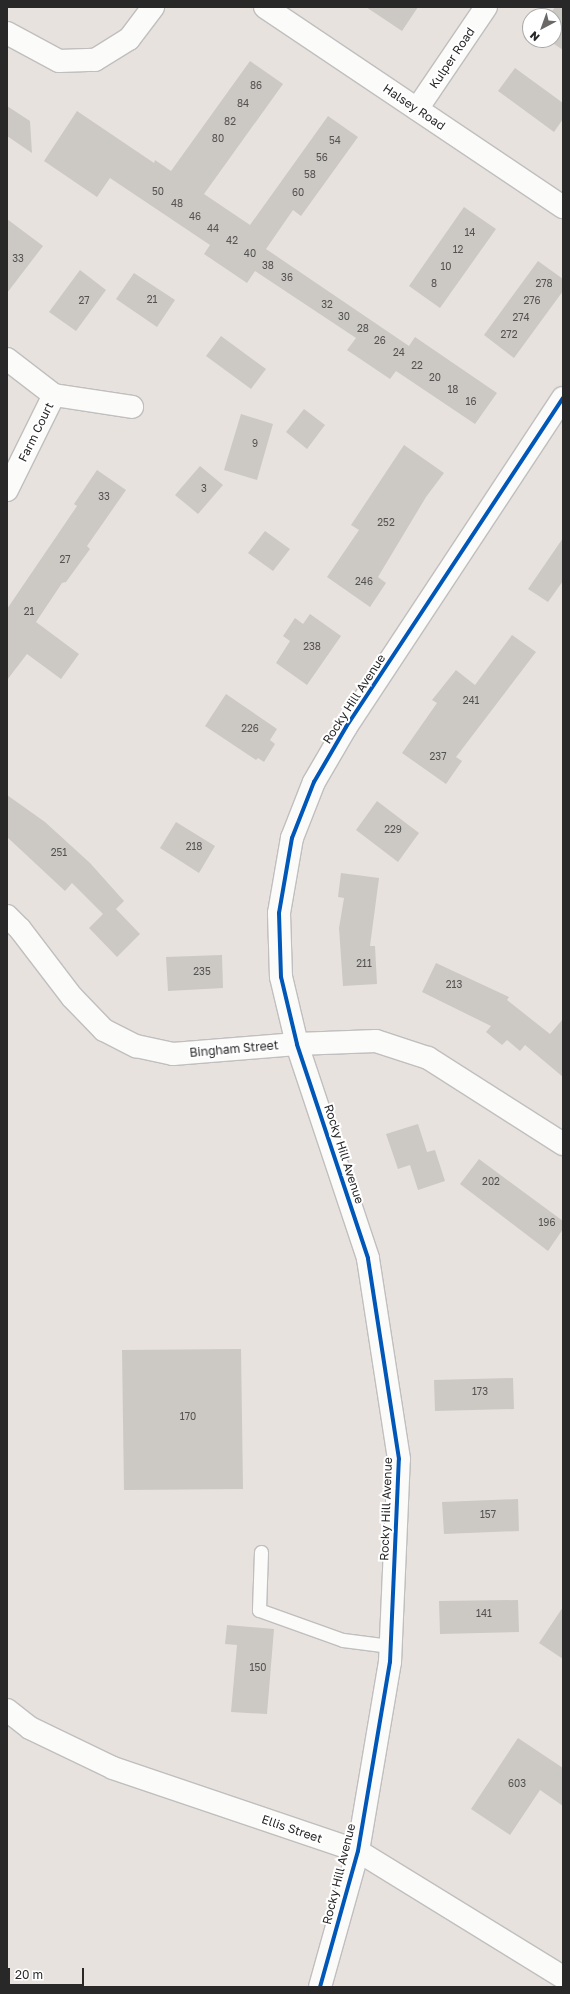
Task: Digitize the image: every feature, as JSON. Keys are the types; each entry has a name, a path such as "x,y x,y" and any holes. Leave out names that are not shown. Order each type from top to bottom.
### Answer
{"street":[{"path":"7,33 59,61 95,60 129,39 154,7"},
{"name":"Halsey Road","path":"265,7 563,207"},
{"name":"Kulper Road","path":"417,109 486,7"},
{"path":"7,359 54,395 132,407"},
{"name":"Farm Court","path":"7,490 54,395"},
{"name":"Rocky Hill Avenue","path":"320,1987 358,1851 390,1662 400,1459 368,1258 297,1044 282,978 279,914 292,838 314,782 346,727 563,398"},
{"name":"Bingham Street","path":"7,916 20,929 72,997 104,1030 136,1046 173,1054 297,1044 376,1041 428,1058 563,1144"},
{"name":"Ellis Street","path":"7,1710 30,1728 113,1768 358,1851 563,1977"}],"lane":[{"path":"261,1552 259,1610 343,1640 390,1646"}],"building":[{"path":"366,7 418,7 402,31"},
{"path":"563,7 563,50 560,48 562,48 562,8 554,8"},
{"path":"250,61 283,84 204,194 250,225 328,116 358,137 301,216 293,210 266,249 409,346 415,337 497,393 475,424 396,371 390,379 347,350 356,338 255,271 247,283 204,254 210,245 110,178 97,197 44,161 77,111 154,163 155,160 171,171"},
{"path":"515,68 563,103 563,119 554,132 498,91"},
{"path":"7,106 30,121 32,153 7,136"},
{"path":"464,207 496,229 440,308 409,286"},
{"path":"7,219 43,246 7,293"},
{"path":"538,261 563,279 563,291 514,358 484,335"},
{"path":"80,270 106,290 76,331 49,312"},
{"path":"134,273 175,300 157,327 116,299"},
{"path":"221,336 266,369 251,389 206,356"},
{"path":"304,409 325,425 307,449 286,432"},
{"path":"241,414 273,424 257,480 224,470"},
{"path":"404,445 444,473 426,497 378,577 386,583 370,607 327,577 359,530 351,525"},
{"path":"200,466 223,485 198,514 175,495"},
{"path":"97,470 126,490 87,546 90,549 66,582 62,583 36,622 79,654 61,679 27,654 7,680 7,609 77,506 74,504"},
{"path":"265,531 290,549 273,571 248,553"},
{"path":"563,538 563,581 548,602 528,589"},
{"path":"310,614 341,636 307,685 276,663 290,641 283,636 295,618 303,624"},
{"path":"512,635 536,652 456,757 462,761 446,784 402,753 437,703 432,700 456,670 475,685"},
{"path":"226,694 277,729 270,740 275,744 264,762 258,758 256,760 205,726"},
{"path":"7,795 45,822 90,863 124,901 116,909 140,934 117,957 89,928 103,914 72,883 65,891 7,837"},
{"path":"377,801 419,833 398,862 356,830"},
{"path":"176,822 215,846 199,873 160,848"},
{"path":"341,873 379,878 370,946 375,946 377,984 343,986 339,928 344,898 338,897"},
{"path":"222,955 223,988 168,991 166,957"},
{"path":"436,963 509,997 507,1000 550,1034 563,1019 563,1077 525,1045 520,1051 507,1040 502,1045 486,1032 491,1026 422,992"},
{"path":"418,1124 427,1152 435,1150 445,1181 418,1190 410,1165 398,1169 386,1134"},
{"path":"479,1159 563,1221 563,1229 548,1251 460,1184"},
{"path":"241,1349 243,1489 124,1490 122,1350"},
{"path":"513,1378 514,1409 435,1411 434,1380"},
{"path":"518,1499 519,1531 444,1534 442,1502"},
{"path":"518,1600 519,1632 440,1634 439,1601"},
{"path":"563,1607 563,1659 539,1643"},
{"path":"227,1625 274,1629 267,1714 231,1712 237,1645 225,1644"},
{"path":"518,1738 563,1768 563,1806 540,1790 510,1835 471,1809"}],"cycle path":[{"path":"320,1987 358,1851 390,1662 399,1459 368,1258 297,1044 281,977 279,913 292,838 314,782 346,727 563,398"}]}
